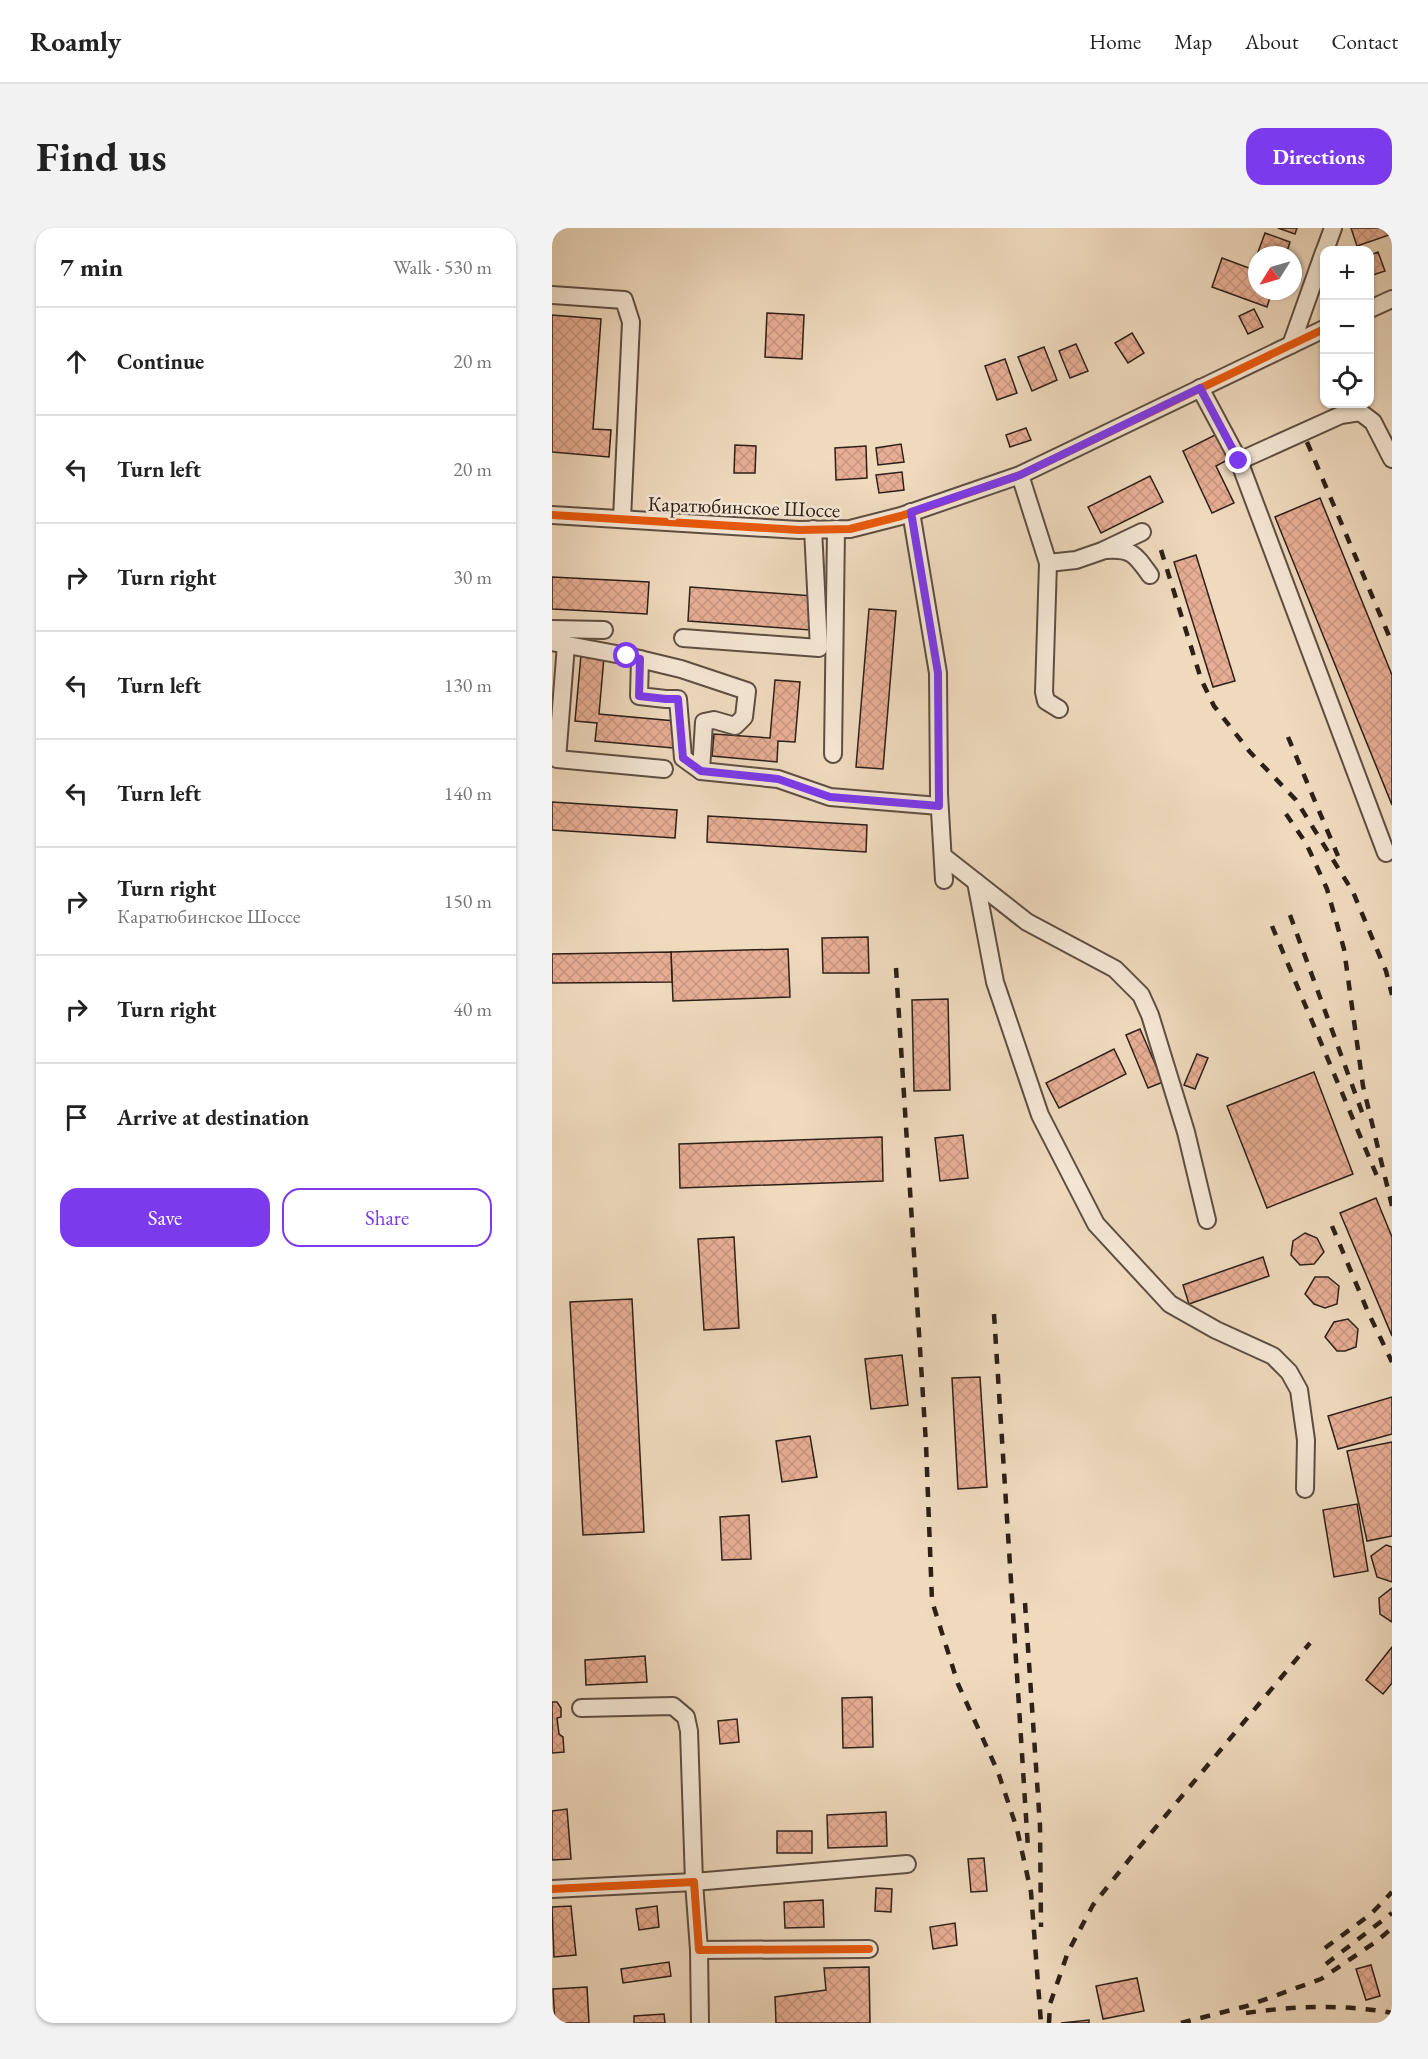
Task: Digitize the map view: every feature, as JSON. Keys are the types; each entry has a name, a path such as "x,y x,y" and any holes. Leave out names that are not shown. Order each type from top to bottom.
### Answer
{"street":[{"path":"1327,246 1333,228"},
{"path":"1291,345 1320,265"},
{"path":"552,295 624,300 631,322 622,519"},
{"path":"1374,307 1392,299"},
{"name":"Каратюбинское Шоссе","path":"552,515 850,529 911,512 1020,475 1320,331"},
{"path":"1200,388 1239,461 1386,853"},
{"path":"1239,461 1341,415 1360,412 1373,422 1392,459"},
{"path":"1020,475 1048,563 1044,692 1046,701 1059,709"},
{"path":"911,512 938,673 939,806 944,880"},
{"path":"683,638 819,648 813,529"},
{"path":"833,754 836,529"},
{"path":"1048,563 1076,560 1102,551 1142,532"},
{"path":"1102,551 1120,549 1134,553 1150,575"},
{"path":"552,630 604,630"},
{"path":"664,769 557,759 559,644 681,669 747,691 744,717 735,726 714,720 704,722 701,771"},
{"path":"640,659 639,696 678,699 683,758 701,771 778,779 830,797 939,806"},
{"path":"943,856 1027,922 1115,969 1142,995 1186,1132 1207,1220"},
{"path":"976,882 995,982 1040,1115 1096,1224 1170,1304 1216,1330 1273,1356 1289,1372 1299,1390 1306,1440 1305,1489"},
{"path":"581,1708 674,1706 686,1717 689,1731 700,2023"},
{"path":"552,1889 694,1882 907,1864"},
{"path":"699,1950 869,1949"}],"building":[{"path":"1278,228 1297,228 1295,234"},
{"path":"1351,228 1392,228 1392,234 1357,246"},
{"path":"1265,233 1290,242 1289,246 1260,246"},
{"path":"1378,252 1385,271 1374,275 1374,254"},
{"path":"1222,258 1248,268 1248,300 1269,300 1267,307 1212,287"},
{"path":"1254,309 1263,327 1248,334 1239,316"},
{"path":"767,313 804,315 802,359 765,357"},
{"path":"552,315 601,319 593,429 611,430 609,457 552,452"},
{"path":"1132,333 1144,353 1128,363 1115,343"},
{"path":"1076,344 1088,371 1070,378 1059,351"},
{"path":"1044,347 1057,380 1032,391 1018,357"},
{"path":"1005,359 1017,393 997,400 985,366"},
{"path":"1026,428 1031,440 1010,447 1006,435"},
{"path":"1219,433 1231,458 1216,466 1234,503 1212,513 1183,451"},
{"path":"901,444 904,462 878,465 876,448"},
{"path":"735,445 756,446 755,473 734,473"},
{"path":"866,446 867,478 836,480 835,448"},
{"path":"902,472 904,490 879,493 876,475"},
{"path":"1150,476 1163,502 1101,533 1088,507"},
{"path":"1320,498 1392,675 1392,805 1275,517"},
{"path":"1196,555 1235,681 1213,687 1174,562"},
{"path":"552,577 649,582 647,614 552,609"},
{"path":"690,587 813,596 811,630 688,621"},
{"path":"869,609 896,611 883,769 856,767"},
{"path":"581,655 604,657 599,714 675,721 673,748 595,741 597,723 575,721"},
{"path":"775,680 800,682 795,742 778,741 777,762 712,756 714,734 770,738"},
{"path":"552,802 677,810 675,838 552,830"},
{"path":"708,816 867,825 866,852 707,842"},
{"path":"868,937 869,973 823,973 822,938"},
{"path":"788,949 790,997 673,1001 671,952"},
{"path":"671,952 672,982 552,983 552,954"},
{"path":"948,999 950,1090 914,1091 912,1000"},
{"path":"1140,1029 1163,1082 1148,1088 1126,1035"},
{"path":"1114,1049 1126,1074 1059,1108 1046,1083"},
{"path":"1197,1054 1208,1058 1195,1089 1184,1085"},
{"path":"1314,1072 1353,1174 1267,1208 1227,1106"},
{"path":"963,1135 968,1178 940,1181 935,1138"},
{"path":"882,1137 883,1181 680,1188 679,1144"},
{"path":"1376,1198 1392,1237 1392,1336 1340,1213"},
{"path":"1305,1233 1317,1238 1324,1252 1314,1264 1300,1265 1291,1255 1293,1241"},
{"path":"734,1237 739,1328 704,1330 698,1239"},
{"path":"1263,1257 1269,1276 1189,1304 1183,1285"},
{"path":"1315,1277 1328,1277 1339,1286 1337,1304 1325,1308 1314,1304 1305,1294"},
{"path":"632,1299 644,1532 583,1535 570,1302"},
{"path":"1348,1319 1358,1329 1356,1347 1337,1351 1325,1337 1334,1322"},
{"path":"902,1355 908,1405 871,1409 865,1359"},
{"path":"980,1377 987,1487 958,1489 952,1378"},
{"path":"1392,1397 1392,1434 1338,1449 1328,1416"},
{"path":"810,1436 817,1477 782,1482 776,1441"},
{"path":"1392,1442 1392,1536 1367,1541 1347,1451"},
{"path":"1357,1504 1368,1571 1334,1577 1323,1510"},
{"path":"749,1515 751,1559 722,1560 720,1517"},
{"path":"1386,1545 1392,1547 1392,1582 1377,1577 1371,1556"},
{"path":"1392,1588 1392,1622 1380,1614 1379,1598"},
{"path":"1392,1647 1392,1683 1383,1694 1366,1680"},
{"path":"645,1656 647,1682 586,1685 585,1660"},
{"path":"872,1697 873,1747 843,1748 842,1698"},
{"path":"552,1702 557,1702 561,1708 561,1717 557,1718 559,1734 563,1737 564,1752 552,1753"},
{"path":"737,1719 739,1742 720,1744 718,1721"},
{"path":"567,1809 571,1859 552,1860 552,1811"},
{"path":"886,1812 887,1846 828,1848 827,1815"},
{"path":"777,1831 812,1831 812,1853 777,1853"},
{"path":"984,1858 987,1891 971,1892 968,1859"},
{"path":"876,1888 892,1889 891,1912 875,1911"},
{"path":"823,1900 824,1927 785,1928 784,1902"},
{"path":"571,1906 576,1955 554,1957 552,1907"},
{"path":"657,1906 659,1927 639,1930 636,1909"},
{"path":"955,1923 957,1945 933,1949 930,1927"},
{"path":"669,1962 671,1976 623,1983 621,1969"},
{"path":"1371,1965 1380,1996 1366,2000 1356,1969"},
{"path":"869,1967 870,2023 776,2023 775,1997 826,1990 824,1968"},
{"path":"1137,1978 1144,2011 1103,2019 1096,1986"},
{"path":"587,1987 589,2023 555,2023 553,1989"},
{"path":"664,2014 665,2023 634,2023 634,2016"},
{"path":"1089,2020 1089,2023 1061,2023"}],"railway":[{"path":"1307,442 1392,643"},
{"path":"1161,550 1201,679 1214,706 1250,752 1296,800 1353,892 1386,971 1392,995"},
{"path":"1288,737 1338,856"},
{"path":"1286,814 1306,843 1327,889 1344,949 1363,1086 1392,1206"},
{"path":"1290,915 1363,1115"},
{"path":"1272,926 1379,1181"},
{"path":"896,968 926,1444 932,1601 958,1684 998,1772 1017,1829 1031,1892 1041,2023"},
{"path":"1332,1226 1392,1362"},
{"path":"994,1314 1028,1848"},
{"path":"1025,1603 1040,1826 1041,1927"},
{"path":"1049,2023 1050,2004 1068,1952 1093,1905 1310,1643"},
{"path":"1325,1948 1371,1914 1392,1892"},
{"path":"1326,1964 1392,1913"},
{"path":"1181,2023 1247,2006 1321,1979 1377,1941 1392,1928"},
{"path":"1246,2013 1319,2007 1356,2008 1392,2013"}],"cycle path":[{"path":"552,515 799,530 850,529 901,516 1020,475 1320,331"},
{"path":"552,1889 694,1882 699,1950 869,1949"}],"route":[{"path":"627,656 640,659 639,696 678,699 683,758 701,771 778,779 830,797 939,806 938,673 911,512 1020,475 1200,388 1239,461"}]}
